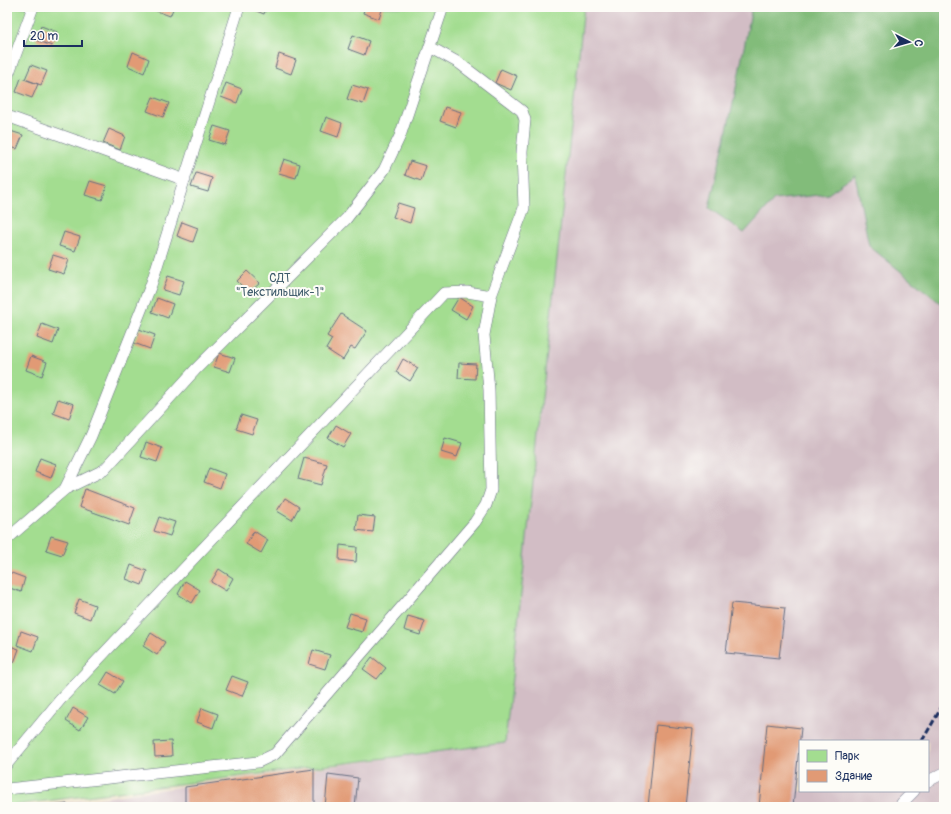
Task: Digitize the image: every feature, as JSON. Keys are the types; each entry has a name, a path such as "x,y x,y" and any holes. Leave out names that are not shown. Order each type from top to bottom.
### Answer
{"lane":[{"path":"7,78 33,7"},
{"path":"65,489 91,436 151,285 239,7"},
{"path":"7,539 65,489 104,470 196,369 346,219 384,170 400,136 443,7"},
{"path":"7,789 258,762 275,754 475,522 486,505 491,490 491,474 488,390 484,335 491,296 524,208 522,152 525,120 522,111 495,90 459,64 430,47"},
{"path":"7,116 185,180"},
{"path":"7,764 60,700 444,293 467,292 491,296"},
{"path":"929,780 944,773"},
{"path":"900,807 913,792"}],"shaded area":[{"path":"584,7 944,7 944,807 33,807 501,743"}],"green space":[{"name":"СДТ \"Текстильщик-1\"","path":"7,7 584,7 505,743 7,806"},
{"path":"746,7 944,7 944,306 869,246 855,175 828,194 774,200 744,233 709,208 732,108 751,12"}],"building":[{"path":"155,7 174,7 170,16 154,10"},
{"path":"249,7 267,7 264,14"},
{"path":"365,7 383,7 379,19 363,13"},
{"path":"41,26 57,32 52,46 36,40"},
{"path":"353,35 369,41 364,55 348,49"},
{"path":"133,52 149,59 144,73 128,66"},
{"path":"279,54 296,60 291,74 275,68"},
{"path":"31,65 47,71 41,85 25,79"},
{"path":"501,69 517,76 511,90 495,83"},
{"path":"21,78 38,84 32,98 16,92"},
{"path":"226,83 242,89 237,103 221,97"},
{"path":"352,85 368,90 363,104 347,99"},
{"path":"153,97 169,103 163,117 147,111"},
{"path":"445,107 461,112 456,127 440,121"},
{"path":"326,117 342,123 338,137 321,131"},
{"path":"214,126 230,131 225,145 209,140"},
{"path":"109,129 125,136 120,150 103,143"},
{"path":"7,130 23,135 17,149 7,146"},
{"path":"284,159 300,164 296,178 279,173"},
{"path":"410,161 426,166 421,181 405,175"},
{"path":"196,173 212,178 208,192 191,187"},
{"path":"90,181 107,186 102,200 85,195"},
{"path":"398,203 414,208 410,223 393,217"},
{"path":"182,222 198,228 193,242 177,236"},
{"path":"64,232 80,237 75,251 59,246"},
{"path":"53,255 69,260 64,274 48,269"},
{"path":"247,271 260,283 249,293 237,281"},
{"path":"168,276 184,281 179,295 163,290"},
{"path":"459,297 473,306 466,319 451,310"},
{"path":"157,298 173,304 168,318 152,312"},
{"path":"341,314 367,331 355,349 351,347 343,360 326,349 332,339 327,336"},
{"path":"42,324 58,330 53,344 37,338"},
{"path":"139,329 155,335 150,349 134,343"},
{"path":"219,353 235,358 230,372 214,367"},
{"path":"31,356 47,362 42,376 26,370"},
{"path":"403,359 418,368 410,381 396,372"},
{"path":"459,363 476,364 475,379 458,378"},
{"path":"58,399 74,404 69,419 53,413"},
{"path":"241,415 257,420 252,434 236,429"},
{"path":"336,425 351,434 343,447 328,438"},
{"path":"445,438 462,443 457,457 441,452"},
{"path":"146,442 162,448 157,462 141,457"},
{"path":"40,458 56,464 51,478 35,472"},
{"path":"304,458 327,464 321,485 298,479"},
{"path":"209,468 225,474 220,488 204,482"},
{"path":"85,489 135,508 129,525 79,507"},
{"path":"285,498 299,507 292,520 277,511"},
{"path":"358,515 375,517 373,532 356,530"},
{"path":"159,517 175,522 170,536 154,531"},
{"path":"254,531 268,540 261,553 246,544"},
{"path":"51,536 68,541 62,555 46,550"},
{"path":"340,545 357,547 356,562 339,560"},
{"path":"131,565 147,571 142,585 126,579"},
{"path":"219,569 233,578 226,591 211,582"},
{"path":"9,572 25,578 21,592 7,587"},
{"path":"185,581 200,590 192,603 178,594"},
{"path":"79,599 95,605 90,619 74,613"},
{"path":"732,603 785,608 779,658 726,653"},
{"path":"350,613 366,618 362,632 345,627"},
{"path":"408,616 425,621 420,635 404,630"},
{"path":"21,631 38,637 33,651 17,645"},
{"path":"151,633 165,642 157,655 143,646"},
{"path":"7,645 19,649 14,663 7,660"},
{"path":"313,650 330,655 325,669 309,664"},
{"path":"372,657 386,668 377,679 363,669"},
{"path":"108,672 123,681 115,694 100,685"},
{"path":"232,676 248,682 242,696 226,690"},
{"path":"73,708 88,717 80,730 66,721"},
{"path":"202,708 218,714 213,728 197,722"},
{"path":"767,724 801,728 793,807 759,807"},
{"path":"656,725 693,729 685,807 648,807"},
{"path":"171,741 172,756 155,757 154,742"},
{"path":"314,769 314,807 185,807 185,787"},
{"path":"328,774 358,778 355,807 325,807"},
{"path":"67,804 68,807 52,807 52,806"}],"railway":[{"path":"923,740 944,703"},
{"path":"943,807 944,797"}]}
